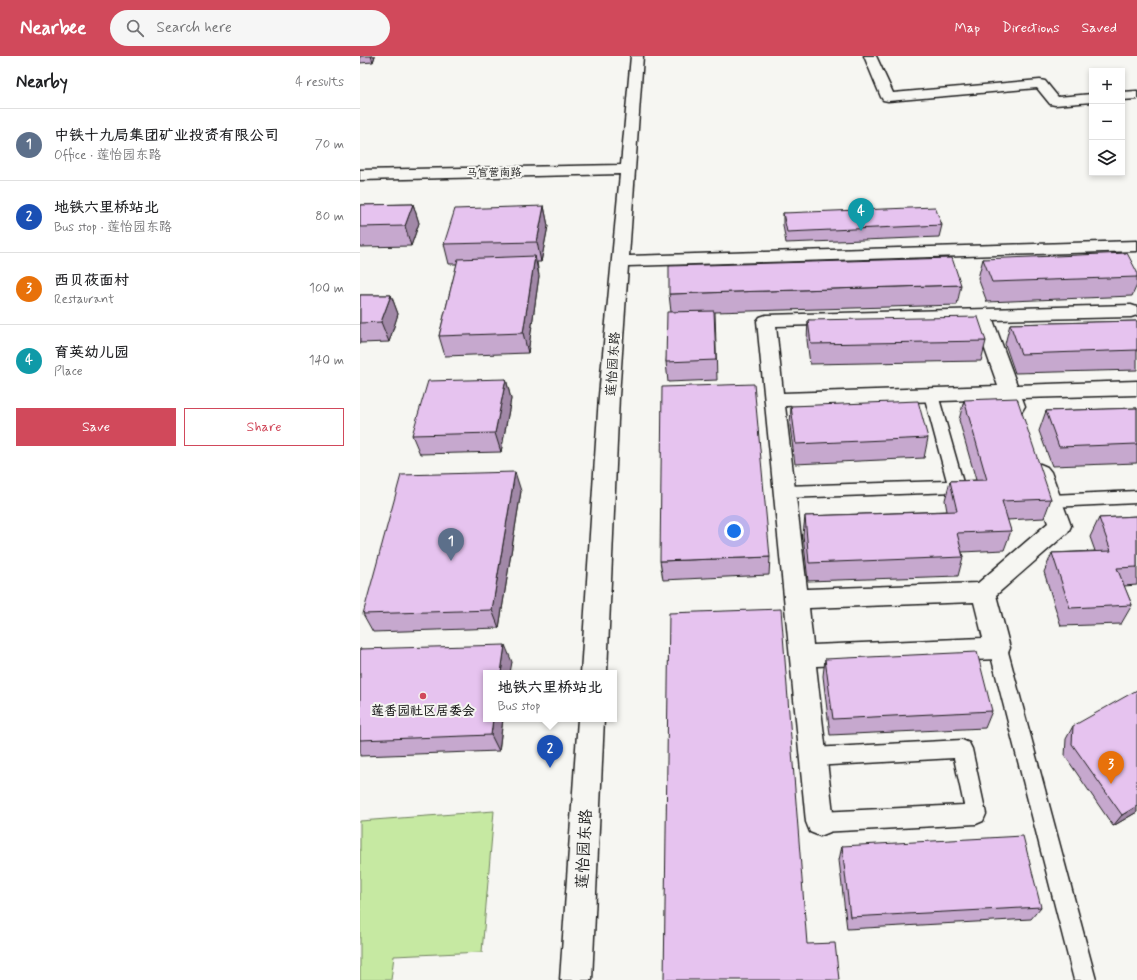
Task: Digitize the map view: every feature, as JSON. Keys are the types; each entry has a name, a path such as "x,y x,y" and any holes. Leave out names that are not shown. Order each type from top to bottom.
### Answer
{"street":[{"name":"莲怡园东路","path":"594,670 609,404 619,261 637,56"},
{"path":"870,56 888,97 1040,84 1055,101 1089,98"},
{"path":"1125,96 1137,95"},
{"name":"马官营南路","path":"360,176 627,169"},
{"path":"619,261 1137,246"},
{"path":"820,822 766,321 1132,311"},
{"path":"982,315 1021,421"},
{"path":"775,400 1137,388"},
{"path":"796,599 983,592 1060,526 1035,457"},
{"path":"802,656 998,648 983,592"},
{"name":"莲怡园东路","path":"576,980 591,722"}],"lane":[{"path":"785,492 956,486 930,395"},
{"path":"1051,500 1137,498"},
{"path":"998,648 1085,980"},
{"path":"813,757 962,749 976,814 820,822"}],"green space":[{"path":"494,811 482,952 394,956 391,980 360,980 360,821"}],"building":[{"path":"413,204 405,226 360,227 360,205"},
{"path":"544,206 537,242 444,244 455,209"},
{"path":"935,207 942,225 787,232 783,213"},
{"path":"1127,253 1137,272 1137,277 992,282 983,259"},
{"path":"535,256 523,333 439,336 458,259"},
{"path":"952,258 961,285 669,294 669,266"},
{"path":"360,295 391,295 381,322 360,323"},
{"path":"714,311 716,360 666,362 667,312"},
{"path":"978,317 986,341 811,344 808,320"},
{"path":"1137,321 1137,350 1021,354 1010,324"},
{"path":"506,379 495,433 412,435 428,381"},
{"path":"754,384 770,557 660,561 662,387"},
{"path":"1017,398 1051,499 1002,501 1011,531 957,533 963,557 809,563 805,516 957,511 950,481 987,480 964,400"},
{"path":"918,401 928,438 796,444 791,406"},
{"path":"1137,408 1137,444 1059,447 1046,411"},
{"path":"515,472 492,610 363,614 401,475"},
{"path":"1137,516 1137,567 1117,568 1132,605 1070,608 1052,553 1111,551 1099,518"},
{"path":"781,609 807,944 835,943 839,980 664,980 669,613"},
{"name":"莲香园社区居委会","path":"505,645 501,670 483,670 483,722 493,722 491,735 360,740 360,649"},
{"path":"977,652 992,711 833,719 825,659"},
{"path":"1137,690 1137,806 1122,815 1072,744 1073,726"},
{"path":"1023,836 1041,907 850,917 842,846"}],"place":[{"name":"育英幼儿园","path":"861,231"},
{"name":"中铁十九局集团矿业投资有限公司","path":"451,561"},
{"name":"莲香园社区居委会","path":"423,696"},
{"name":"地铁六里桥站北","path":"550,768"},
{"name":"西贝莜面村","path":"1111,784"}]}
